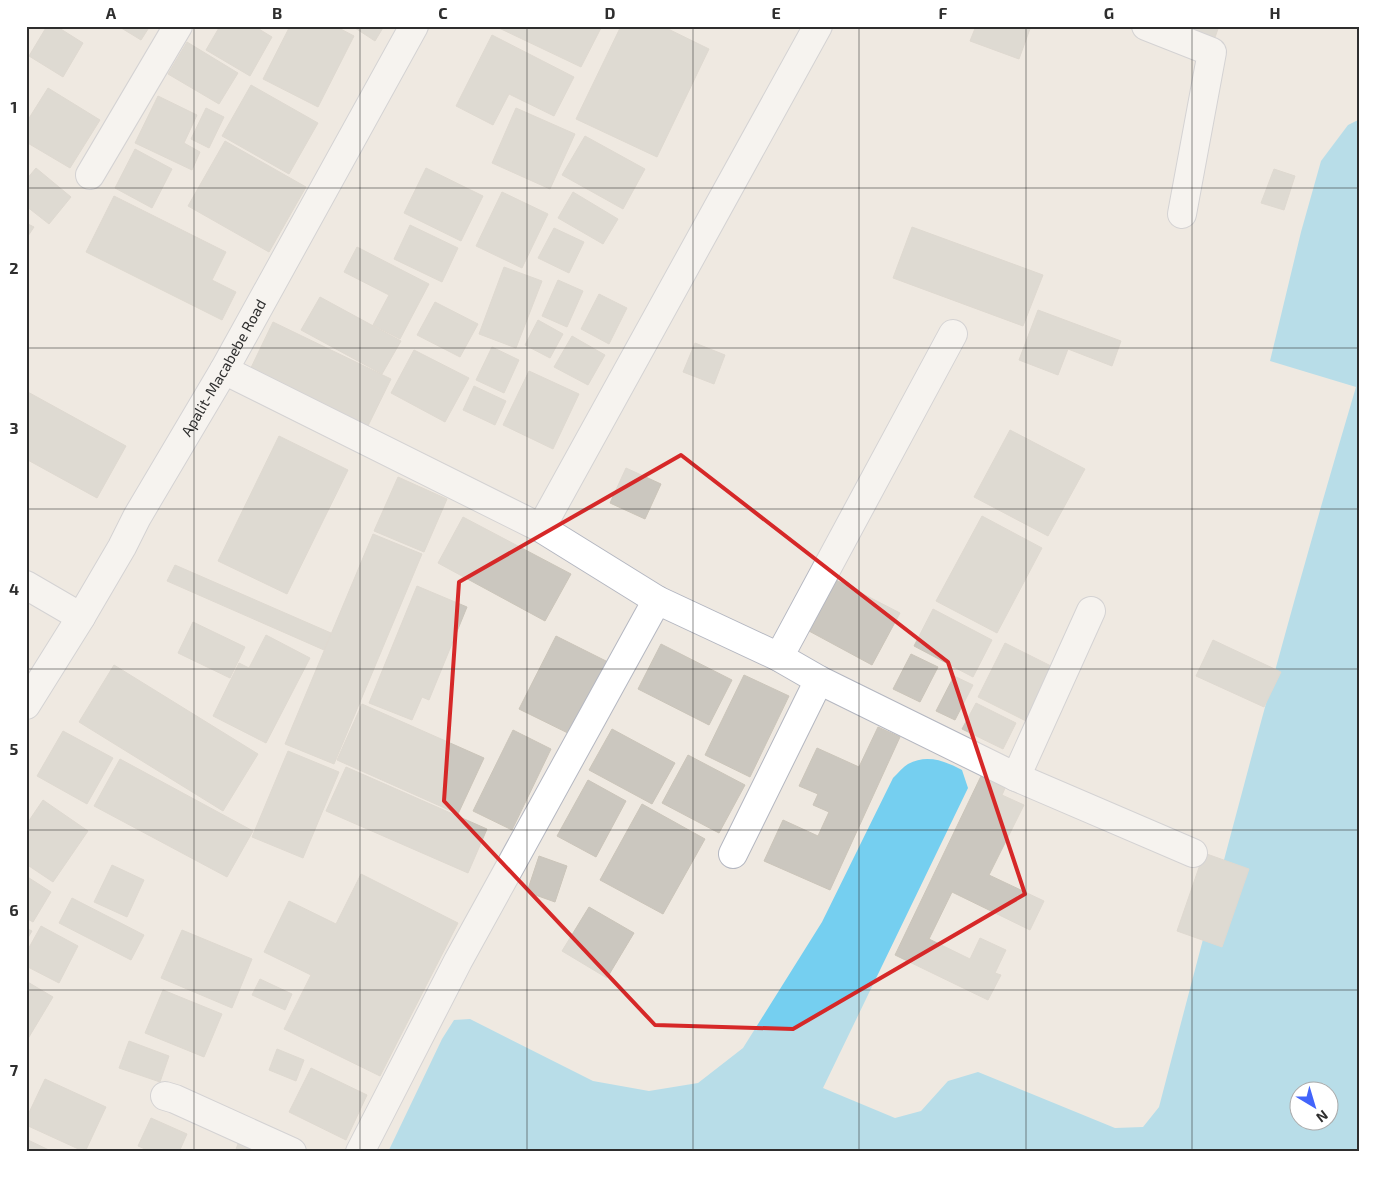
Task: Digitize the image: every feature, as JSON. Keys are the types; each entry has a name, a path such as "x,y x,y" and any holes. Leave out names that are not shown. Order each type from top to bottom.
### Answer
{"street":[{"path":"90,175 178,26"},
{"name":"Apalit-Macabebe Road","path":"26,706 81,617 122,547 137,517 224,370 414,26"},
{"path":"541,528 818,26"},
{"path":"1146,26 1212,52 1182,214"},
{"path":"779,656 953,334"},
{"path":"224,370 541,528 657,600 779,656 819,680 1016,777 1193,853"},
{"path":"26,585 81,617"},
{"path":"360,1152 458,960 657,600"},
{"path":"1016,777 1092,611"},
{"path":"733,854 819,680"},
{"path":"165,1096 292,1152"}],"highlighted area":[{"path":"681,455 948,662 1025,894 793,1029 655,1025 444,801 459,582"}],"water":[{"path":"1360,119 1360,1152 388,1152 442,1039 454,1020 470,1019 593,1081 649,1091 698,1083 743,1048 822,922 893,778 908,764 922,759 936,760 962,770 968,788 823,1088 895,1118 921,1111 948,1081 978,1072 1115,1128 1143,1127 1159,1107 1279,656 1356,387 1270,361 1301,232 1321,161 1348,125"}],"building":[{"path":"47,26 56,26 83,43 63,77 29,56"},
{"path":"118,26 150,26 141,40"},
{"path":"220,26 254,26 272,37 250,76 206,50"},
{"path":"290,26 335,26 354,36 318,107 263,79"},
{"path":"352,26 384,26 375,41"},
{"path":"500,26 602,26 581,67 499,28"},
{"path":"621,26 662,26 709,49 657,157 576,119"},
{"path":"976,26 1031,26 1019,59 970,41"},
{"path":"1167,26 1219,26 1213,43"},
{"path":"492,35 574,77 554,116 509,94 493,125 456,106"},
{"path":"187,42 238,73 219,104 168,74"},
{"path":"251,85 318,123 289,174 222,136"},
{"path":"48,88 100,120 70,168 26,142 26,123"},
{"path":"158,96 197,115 184,143 200,152 192,170 135,143"},
{"path":"206,108 224,117 209,148 191,139"},
{"path":"516,108 575,134 550,189 492,163"},
{"path":"585,136 645,169 623,209 562,175"},
{"path":"225,141 306,187 269,252 188,206"},
{"path":"135,149 172,169 152,208 115,188"},
{"path":"36,168 71,197 49,224 26,206 26,180"},
{"path":"426,168 483,196 461,241 404,213"},
{"path":"1274,169 1295,176 1284,210 1261,203"},
{"path":"502,192 548,214 522,268 476,246"},
{"path":"573,192 618,219 603,244 558,218"},
{"path":"114,196 226,252 212,280 236,292 222,320 86,252"},
{"path":"26,223 34,227 26,239"},
{"path":"410,225 458,248 442,282 394,259"},
{"path":"912,227 1043,275 1023,326 893,278"},
{"path":"554,228 584,242 569,273 538,258"},
{"path":"357,247 429,284 400,339 373,325 389,295 344,272"},
{"path":"504,267 542,281 516,348 479,334"},
{"path":"558,280 583,291 567,327 542,316"},
{"path":"599,294 627,308 609,344 581,329"},
{"path":"320,297 401,341 382,374 301,330"},
{"path":"435,302 478,324 460,357 417,335"},
{"path":"1038,310 1121,341 1112,366 1068,349 1058,375 1019,360"},
{"path":"538,320 563,334 550,358 525,345"},
{"path":"273,322 391,379 364,434 247,376"},
{"path":"572,336 605,355 588,385 554,367"},
{"path":"695,343 725,355 714,384 683,372"},
{"path":"492,347 519,360 504,393 476,380"},
{"path":"414,350 469,378 445,422 391,393"},
{"path":"529,371 579,394 553,449 503,425"},
{"path":"474,386 506,401 495,425 463,410"},
{"path":"26,391 126,446 97,498 26,459"},
{"path":"1010,430 1085,469 1048,536 974,497"},
{"path":"279,436 348,470 287,594 218,561"},
{"path":"626,468 661,484 645,519 610,503"},
{"path":"398,477 447,499 424,552 374,531"},
{"path":"982,516 1042,548 997,633 936,601"},
{"path":"463,517 571,574 545,621 438,563"},
{"path":"373,534 422,554 334,764 285,744"},
{"path":"175,565 331,633 324,650 167,581"},
{"path":"836,580 900,613 872,665 809,631"},
{"path":"417,586 467,607 429,700 422,697 412,720 369,703"},
{"path":"933,609 992,640 973,677 914,646"},
{"path":"193,622 245,647 230,678 178,653"},
{"path":"266,635 310,658 266,743 213,716 239,663 249,668"},
{"path":"556,636 612,664 576,737 519,709"},
{"path":"1213,640 1281,672 1264,707 1196,676"},
{"path":"1005,643 1057,669 1030,723 978,697"},
{"path":"661,644 732,680 709,725 638,689"},
{"path":"911,654 938,667 920,702 893,689"},
{"path":"114,665 258,754 223,811 79,722"},
{"path":"744,675 789,696 750,777 705,755"},
{"path":"954,676 973,685 955,720 936,711"},
{"path":"976,703 1016,723 1003,749 962,729"},
{"path":"362,704 484,758 458,814 337,760"},
{"path":"878,727 900,737 830,890 764,861 783,820 818,836 829,812 813,805 818,794 799,786 817,748 859,767"},
{"path":"612,729 675,763 652,804 589,770"},
{"path":"513,730 551,749 512,830 473,811"},
{"path":"63,731 113,758 87,804 37,776"},
{"path":"288,751 339,772 303,858 252,837"},
{"path":"688,755 745,785 719,833 662,803"},
{"path":"120,759 253,831 227,877 94,806"},
{"path":"346,767 487,829 468,873 326,811"},
{"path":"982,774 1006,786 1002,795 1024,805 989,875 1044,901 1030,930 952,892 929,939 970,959 980,938 1006,950 995,973 1001,975 988,1000 895,955"},
{"path":"588,780 626,801 596,857 557,836"},
{"path":"43,800 88,831 53,882 26,864 26,825"},
{"path":"642,804 705,839 663,914 600,880"},
{"path":"1204,853 1249,869 1222,947 1177,931"},
{"path":"539,856 567,866 555,902 527,892"},
{"path":"112,865 144,880 127,917 94,902"},
{"path":"361,874 458,923 380,1076 284,1029 311,975 264,952 289,901 336,924"},
{"path":"26,876 51,892 33,922 26,918"},
{"path":"72,898 144,935 131,960 59,923"},
{"path":"589,907 634,933 607,978 562,951"},
{"path":"41,926 78,946 59,983 26,966 26,953"},
{"path":"26,928 32,931 26,941"},
{"path":"182,930 252,959 232,1008 161,978"},
{"path":"260,979 292,994 285,1010 252,995"},
{"path":"26,981 53,997 26,1042"},
{"path":"163,990 222,1014 204,1057 145,1033"},
{"path":"129,1041 169,1056 160,1082 119,1068"},
{"path":"277,1049 304,1060 296,1081 269,1070"},
{"path":"311,1068 367,1095 346,1140 289,1112"},
{"path":"45,1079 106,1107 85,1152 26,1125 26,1119"},
{"path":"151,1118 187,1134 179,1152 152,1152 138,1146"},
{"path":"26,1139 53,1152 26,1152"},
{"path":"239,1141 266,1152 235,1152"}]}
